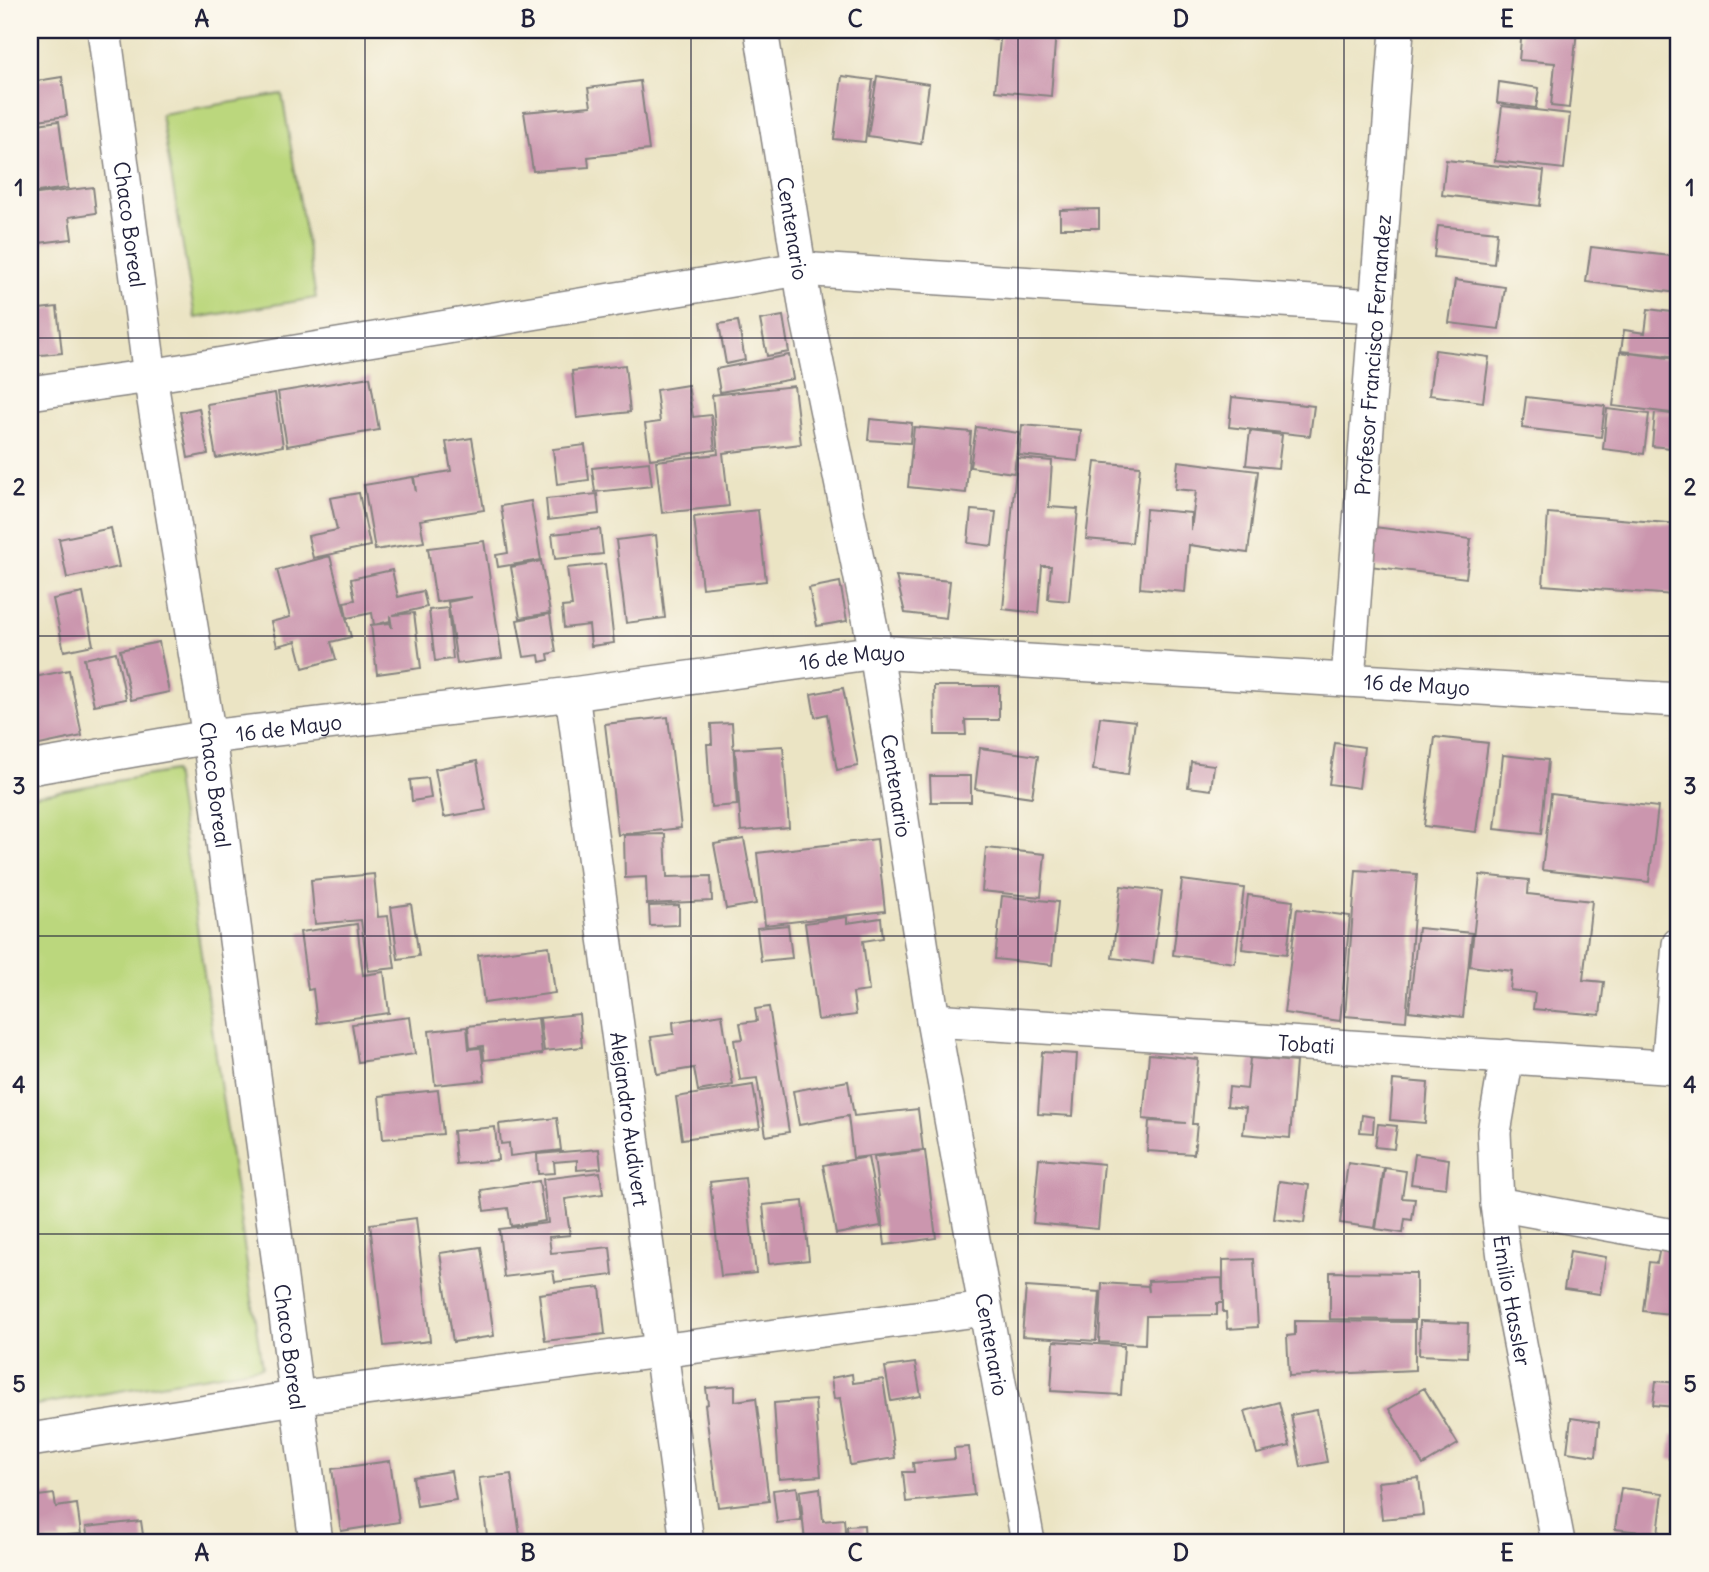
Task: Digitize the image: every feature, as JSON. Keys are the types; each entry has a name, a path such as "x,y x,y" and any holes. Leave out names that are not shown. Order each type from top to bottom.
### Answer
{"street":[{"name":"Chaco Boreal","path":"104,30 150,376 209,737 316,1542"},
{"name":"Centenario","path":"761,30 799,269 876,652 933,1020 1028,1542"},
{"name":"Profesor Francisco Fernandez","path":"1348,680 1397,30"},
{"path":"30,393 150,376 799,269 1376,306"},
{"name":"16 de Mayo","path":"30,768 209,737 572,694 876,652 1679,700"},
{"name":"Alejandro Audivert","path":"572,694 687,1542"},
{"path":"1673,1067 1679,944"},
{"name":"Tobati","path":"933,1020 1673,1067"},
{"name":"Emilio Hassler","path":"1507,1056 1494,1132 1497,1204 1505,1265 1558,1542"},
{"path":"1497,1204 1679,1237"},
{"path":"30,1440 295,1398 985,1309"}],"green space":[{"path":"282,94 316,298 195,318 161,114"},
{"path":"174,771 262,1367 30,1406 30,796"}],"building":[{"path":"938,30 997,30 996,40"},
{"path":"1001,30 1056,30 1051,96 995,91"},
{"path":"1522,30 1577,30 1569,108 1551,106 1555,63 1519,60"},
{"path":"842,76 873,80 865,142 834,139"},
{"path":"877,76 929,84 921,144 868,136"},
{"path":"62,77 67,116 30,121 30,82"},
{"path":"640,81 649,150 588,157 589,167 533,171 524,112 591,106 588,88"},
{"path":"1499,82 1539,88 1536,108 1497,103"},
{"path":"1502,106 1570,114 1564,169 1495,161"},
{"path":"59,121 68,188 30,193 30,125"},
{"path":"1446,160 1544,171 1540,206 1442,195"},
{"path":"93,187 96,213 69,217 72,239 30,244 30,195"},
{"path":"1099,209 1099,228 1060,228 1060,210"},
{"path":"1438,226 1497,232 1494,264 1434,257"},
{"path":"1591,247 1679,257 1679,293 1586,282"},
{"path":"1455,280 1505,287 1499,329 1449,323"},
{"path":"57,307 62,353 30,356 30,310"},
{"path":"1648,309 1679,313 1679,357 1621,351 1624,330 1645,333"},
{"path":"783,316 789,352 767,356 760,320"},
{"path":"738,321 745,360 726,364 719,324"},
{"path":"1435,350 1489,357 1483,402 1429,395"},
{"path":"1620,352 1677,359 1674,383 1679,384 1679,414 1613,406"},
{"path":"789,355 793,379 720,392 716,369"},
{"path":"625,365 630,412 577,418 572,371"},
{"path":"370,377 379,430 287,446 278,392"},
{"path":"688,385 693,417 711,415 715,450 650,459 645,424 660,422 656,390"},
{"path":"794,386 801,444 723,453 729,506 662,513 656,461 718,454 712,395"},
{"path":"275,393 283,446 216,458 207,404"},
{"path":"1232,397 1314,406 1310,436 1229,427"},
{"path":"1526,397 1605,406 1601,437 1522,428"},
{"path":"199,408 208,454 188,458 180,412"},
{"path":"1607,409 1649,414 1644,454 1603,449"},
{"path":"1655,412 1679,415 1679,449 1652,446"},
{"path":"870,419 912,423 910,443 868,440"},
{"path":"1022,425 1081,430 1078,461 1019,455"},
{"path":"914,427 971,432 966,493 908,487"},
{"path":"976,427 1019,433 1014,473 970,467"},
{"path":"1250,431 1282,435 1278,468 1246,465"},
{"path":"472,438 484,510 420,520 424,542 375,550 364,485 413,477 416,492 414,477 451,471 446,442"},
{"path":"585,445 589,480 557,484 553,449"},
{"path":"1017,458 1052,461 1049,507 1078,509 1069,601 1048,599 1051,566 1042,566 1038,613 1003,609"},
{"path":"1178,461 1258,471 1248,553 1189,545 1185,592 1140,588 1146,509 1191,513 1191,530 1196,491 1175,489"},
{"path":"649,462 652,486 595,492 592,468"},
{"path":"1095,462 1140,466 1132,543 1086,539"},
{"path":"359,493 370,546 313,558 308,536 337,530 330,498"},
{"path":"597,494 599,514 548,520 546,499"},
{"path":"531,501 541,560 498,567 496,555 508,553 501,506"},
{"path":"758,510 766,581 702,588 694,517"},
{"path":"971,510 996,512 992,546 968,543"},
{"path":"1548,513 1679,524 1674,595 1543,585"},
{"path":"1374,527 1471,539 1466,578 1369,566"},
{"path":"111,528 119,567 67,578 59,539"},
{"path":"600,529 603,554 555,559 552,534"},
{"path":"656,535 665,618 626,623 616,540"},
{"path":"484,541 502,658 457,664 448,602 472,597 436,602 428,548"},
{"path":"330,556 351,637 331,642 336,659 303,668 296,641 277,646 271,622 290,617 277,570"},
{"path":"541,561 550,613 520,618 511,567"},
{"path":"605,564 614,643 591,646 589,625 564,628 562,607 572,606 567,568"},
{"path":"392,570 398,597 423,591 427,607 393,615 414,613 421,668 377,674 371,625 374,625 372,613 347,618 344,602 355,600 351,579"},
{"path":"896,576 950,581 946,618 905,613"},
{"path":"840,582 847,621 817,626 809,588"},
{"path":"83,593 93,645 64,651 53,599"},
{"path":"448,608 453,659 435,661 429,610"},
{"path":"550,614 556,652 548,654 549,660 540,662 539,655 524,657 517,620"},
{"path":"159,642 169,692 131,700 120,650"},
{"path":"116,652 126,699 94,705 84,659"},
{"path":"69,670 82,736 30,747 30,678"},
{"path":"934,686 999,686 999,720 965,720 966,735 935,735"},
{"path":"843,688 858,766 837,770 827,714 815,717 811,694"},
{"path":"668,717 681,828 618,835 605,724"},
{"path":"1100,717 1135,721 1128,775 1093,770"},
{"path":"732,723 737,805 711,807 707,744 712,744 711,724"},
{"path":"1435,737 1488,743 1476,832 1424,826"},
{"path":"1335,743 1364,747 1359,788 1329,784"},
{"path":"783,746 789,827 741,831 735,749"},
{"path":"980,748 1038,756 1032,797 975,789"},
{"path":"1503,755 1548,760 1541,834 1495,829"},
{"path":"477,761 486,810 444,817 435,769"},
{"path":"1191,762 1214,765 1211,790 1188,787"},
{"path":"930,776 971,776 971,802 931,802"},
{"path":"428,778 431,798 412,801 410,780"},
{"path":"1551,794 1658,807 1649,882 1542,870"},
{"path":"665,834 667,877 711,876 712,901 647,904 646,877 625,878 624,835"},
{"path":"744,839 756,904 726,909 714,844"},
{"path":"877,839 885,911 765,925 757,853"},
{"path":"986,848 1045,854 1041,897 982,891"},
{"path":"1356,870 1417,874 1406,1021 1345,1016"},
{"path":"374,874 378,917 388,916 395,968 368,971 361,920 315,924 311,880"},
{"path":"1480,875 1529,880 1528,894 1592,901 1583,980 1604,982 1600,1015 1533,1009 1535,993 1510,990 1512,971 1470,966"},
{"path":"1182,880 1244,888 1235,963 1173,955"},
{"path":"1121,886 1162,891 1153,963 1112,958"},
{"path":"1248,895 1293,901 1287,954 1242,949"},
{"path":"1002,896 1058,902 1052,965 995,959"},
{"path":"411,904 419,956 398,959 391,907"},
{"path":"679,905 679,925 650,926 649,906"},
{"path":"1297,909 1350,916 1340,1021 1284,1013"},
{"path":"847,917 847,923 881,918 883,938 863,941 869,991 853,993 856,1015 818,1020 805,923"},
{"path":"357,924 363,975 384,972 389,1013 317,1023 313,989 308,990 300,932"},
{"path":"788,925 792,958 761,961 757,928"},
{"path":"1418,928 1472,933 1463,1017 1409,1011"},
{"path":"549,946 555,993 484,1003 478,955"},
{"path":"769,1007 789,1132 766,1136 757,1078 740,1080 734,1040 743,1039 740,1023 757,1021 755,1009"},
{"path":"579,1014 582,1047 544,1051 540,1018"},
{"path":"722,1014 733,1085 698,1091 694,1068 657,1074 651,1037 674,1034 673,1022"},
{"path":"410,1017 415,1054 358,1062 352,1024"},
{"path":"538,1018 542,1054 484,1060 483,1046 470,1048 468,1026"},
{"path":"467,1027 469,1049 481,1048 485,1080 435,1085 429,1031"},
{"path":"1042,1052 1077,1054 1073,1116 1038,1114"},
{"path":"1149,1054 1198,1059 1192,1124 1197,1124 1194,1154 1147,1151 1149,1121 1186,1123 1143,1119"},
{"path":"1250,1058 1296,1062 1290,1138 1243,1134 1246,1108 1227,1106 1229,1087 1247,1089"},
{"path":"1393,1080 1428,1083 1425,1123 1390,1120"},
{"path":"848,1081 854,1116 918,1109 923,1150 853,1158 848,1116 799,1125 793,1091"},
{"path":"753,1085 760,1128 682,1139 676,1097"},
{"path":"438,1090 443,1134 383,1139 379,1096"},
{"path":"1362,1115 1374,1117 1373,1133 1360,1132"},
{"path":"557,1118 561,1150 510,1156 509,1143 501,1144 499,1124"},
{"path":"1378,1124 1397,1126 1394,1149 1375,1147"},
{"path":"495,1127 498,1160 456,1164 453,1131"},
{"path":"599,1149 601,1168 577,1170 577,1160 554,1162 555,1173 538,1174 537,1154"},
{"path":"925,1151 936,1238 885,1245 874,1157"},
{"path":"1415,1154 1449,1159 1446,1188 1411,1184"},
{"path":"868,1157 881,1226 836,1234 823,1165"},
{"path":"1039,1158 1104,1164 1098,1229 1033,1223"},
{"path":"1348,1163 1384,1168 1375,1228 1340,1223"},
{"path":"1385,1168 1406,1171 1402,1198 1415,1199 1412,1220 1405,1219 1403,1233 1376,1229"},
{"path":"600,1172 603,1194 565,1199 570,1235 549,1237 551,1253 610,1247 613,1275 555,1282 553,1271 504,1277 499,1229 548,1223 543,1179"},
{"path":"745,1178 756,1273 721,1276 710,1182"},
{"path":"539,1181 545,1221 511,1226 508,1208 484,1211 481,1190"},
{"path":"1279,1181 1309,1185 1304,1223 1274,1219"},
{"path":"803,1201 809,1260 769,1264 763,1205"},
{"path":"416,1218 430,1341 384,1346 370,1224"},
{"path":"481,1247 494,1336 453,1342 440,1253"},
{"path":"1660,1247 1679,1251 1679,1315 1643,1311 1649,1262 1657,1263"},
{"path":"1570,1251 1606,1257 1600,1294 1564,1289"},
{"path":"1254,1259 1258,1327 1227,1329 1226,1312 1223,1312 1223,1260"},
{"path":"1330,1272 1416,1273 1416,1320 1330,1319"},
{"path":"1222,1278 1223,1303 1217,1303 1217,1315 1146,1316 1145,1344 1099,1342 1102,1283 1148,1286 1149,1292 1148,1281"},
{"path":"600,1287 605,1334 545,1341 539,1294"},
{"path":"1026,1287 1100,1292 1096,1341 1022,1336"},
{"path":"1295,1321 1415,1322 1415,1370 1289,1376 1287,1336 1295,1335"},
{"path":"1420,1321 1468,1323 1467,1357 1419,1355"},
{"path":"1054,1341 1124,1346 1121,1395 1051,1391"},
{"path":"915,1363 921,1396 891,1401 885,1367"},
{"path":"852,1374 853,1383 883,1379 895,1458 850,1465 840,1398 834,1399 831,1378"},
{"path":"1656,1381 1678,1383 1675,1407 1653,1405"},
{"path":"735,1386 735,1401 756,1398 769,1501 718,1507 705,1405 708,1404 706,1388"},
{"path":"1424,1388 1458,1444 1423,1465 1389,1409"},
{"path":"815,1400 821,1476 779,1479 774,1403"},
{"path":"1279,1402 1290,1446 1257,1454 1245,1411"},
{"path":"1317,1410 1327,1462 1301,1467 1291,1415"},
{"path":"1571,1418 1599,1422 1596,1456 1567,1452"},
{"path":"1672,1435 1679,1436 1679,1461 1669,1459"},
{"path":"969,1447 974,1495 906,1502 903,1472 914,1472 913,1463 955,1459 954,1448"},
{"path":"390,1461 399,1522 341,1531 332,1469"},
{"path":"451,1471 456,1500 417,1506 413,1477"},
{"path":"511,1474 521,1542 488,1542 479,1478"},
{"path":"1419,1478 1423,1515 1382,1519 1378,1482"},
{"path":"797,1487 801,1520 777,1523 773,1490"},
{"path":"820,1488 823,1521 844,1519 846,1542 805,1542 800,1491"},
{"path":"1621,1488 1663,1493 1658,1534 1615,1529"},
{"path":"54,1494 56,1507 77,1504 81,1534 60,1536 61,1541 30,1542 30,1497"},
{"path":"141,1521 144,1542 88,1542 86,1527"},
{"path":"864,1525 865,1542 848,1542 847,1526"}]}
